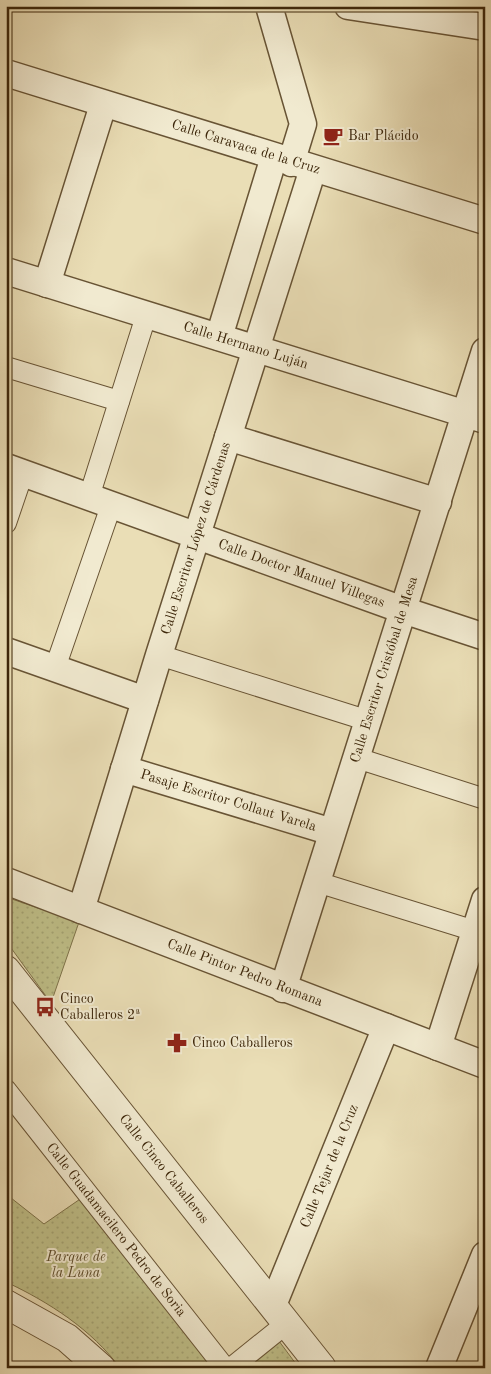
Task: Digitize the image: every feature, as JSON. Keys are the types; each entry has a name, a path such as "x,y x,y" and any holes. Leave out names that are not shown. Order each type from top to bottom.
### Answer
{"street":[{"path":"219,337 293,163 303,124 269,6"},
{"path":"348,6 485,27"},
{"name":"Calle Caravaca de la Cruz","path":"6,73 103,105 485,221"},
{"path":"47,284 103,105"},
{"name":"Calle Escritor López de Cárdenas","path":"81,910 256,348 293,163"},
{"name":"Calle Hermano Luján","path":"6,271 475,417"},
{"path":"55,668 100,502 119,401 146,316"},
{"name":"Calle Escritor Cristóbal de Mesa","path":"284,990 332,832 438,502 475,417 485,351"},
{"path":"6,367 119,401"},
{"path":"228,437 438,502"},
{"path":"6,523 15,470"},
{"name":"Calle Doctor Manuel Villegas","path":"15,470 403,610 485,637"},
{"path":"6,651 145,700"},
{"path":"159,655 369,721"},
{"path":"357,758 485,799"},
{"name":"Pasaje Escritor Collaut Varela","path":"124,770 332,832"},
{"name":"Calle Pintor Pedro Romana","path":"6,881 284,990 386,1026 485,1065"},
{"path":"317,882 475,931"},
{"path":"438,1047 485,900"},
{"name":"Calle Cinco Caballeros","path":"6,970 322,1368"},
{"name":"Calle Tejar de la Cruz","path":"280,1314 386,1026"},
{"name":"Calle Guadamacilero Pedro de Soria","path":"6,1090 225,1368"},
{"path":"439,1368 485,1255"},
{"path":"6,1304 67,1338 101,1368"},
{"path":"231,1368 280,1314"}],"green space":[{"path":"6,897 79,922 51,1003 6,941"},
{"name":"Parque de la Luna","path":"6,1194 44,1224 86,1195 222,1368 120,1368 96,1341 69,1318 6,1282"},
{"path":"276,1337 299,1368 236,1368"}],"place":[{"name":"Bar Plácido","path":"333,136"},
{"name":"Cinco Caballeros 2ª","path":"45,1007"},
{"name":"Cinco Caballeros","path":"177,1043"}]}
